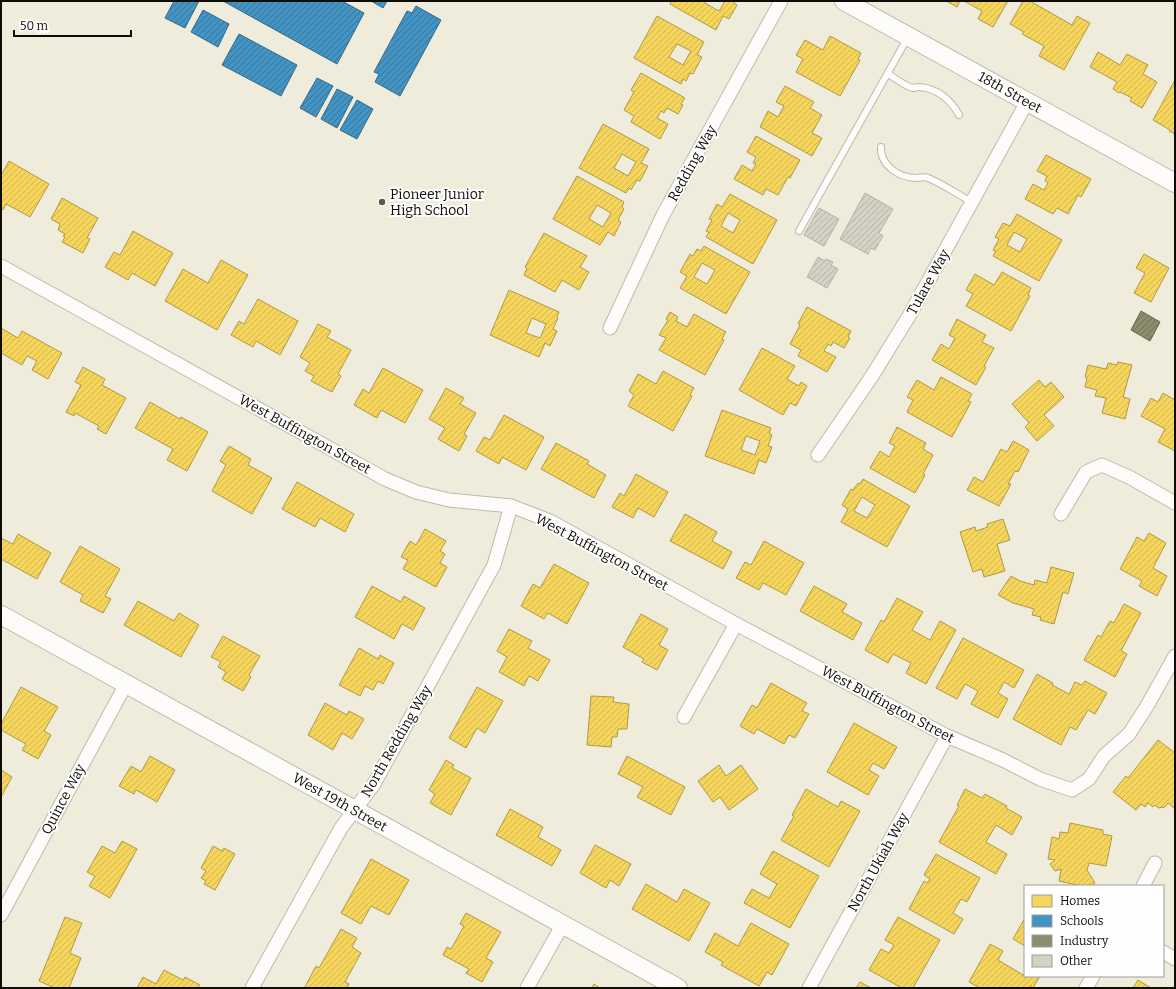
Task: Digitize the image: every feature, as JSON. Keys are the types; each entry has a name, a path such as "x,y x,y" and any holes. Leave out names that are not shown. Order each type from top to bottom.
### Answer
{"main road":[{"name":"18th Street","path":"844,1 1175,182"},
{"name":"West 19th Street","path":"1,615 678,988"}],"street":[{"name":"Redding Way","path":"610,328 663,215 781,1"},
{"name":"Tulare Way","path":"818,455 872,376 910,316 1027,102"},
{"name":"West Buffington Street","path":"1,266 385,479 416,492 450,500 511,506 550,521 736,624 947,736 1003,760 1040,779 1072,790 1089,779 1104,756 1129,734 1147,706 1175,656"},
{"path":"1061,514 1086,472 1102,465 1129,477 1175,503"},
{"name":"North Redding Way","path":"252,988 341,828 374,784 494,565 511,506"},
{"path":"684,717 736,624"},
{"name":"Quince Way","path":"1,915 126,684"},
{"name":"North Ukiah Way","path":"809,988 947,736"},
{"path":"1144,885 1155,863"},
{"path":"528,988 563,924"},
{"path":"1164,953 1175,959"},
{"path":"1086,988 1092,977"}],"lane":[{"path":"799,231 908,36"},
{"path":"888,74 912,88 919,87 941,94 948,99 959,115"},
{"path":"881,147 881,155 886,164 898,174 917,178 926,177 972,202"}],"building: Homes":[{"path":"671,1 706,1 705,3 719,11 725,1 735,1 734,3 737,5 729,19 723,16 716,30 670,4"},
{"path":"946,1 960,1 957,7"},
{"path":"964,1 1008,1 993,27 978,19 982,11"},
{"path":"1023,1 1030,1 1072,25 1077,16 1090,23 1064,70 1039,56 1044,46 1022,34 1024,32 1010,24"},
{"path":"657,16 704,42 697,55 702,57 693,74 690,73 686,81 683,79 681,84 634,58","holes":["677,44 691,51 683,65 669,57"]},
{"path":"830,36 861,53 858,59 860,60 840,96 796,72 803,59 796,55 805,40 823,50"},
{"path":"1098,52 1120,65 1127,54 1148,65 1143,74 1157,82 1142,108 1130,101 1132,98 1113,89 1117,82 1090,67"},
{"path":"641,73 685,98 681,104 683,105 678,114 667,108 664,113 661,111 657,118 668,124 660,139 631,122 634,116 624,110 634,92 631,90"},
{"path":"1175,80 1175,134 1153,120"},
{"path":"785,86 814,102 810,108 822,115 812,133 822,138 812,156 760,127 768,111 778,117 784,106 776,102"},
{"path":"603,124 649,149 641,163 648,166 640,181 637,180 631,190 629,188 626,193 579,168","holes":["622,154 636,162 628,176 614,168"]},
{"path":"756,136 800,160 778,195 766,189 763,195 734,179 742,165 752,171 756,164 753,163 756,157 747,152"},
{"path":"1046,155 1091,179 1081,197 1078,195 1068,214 1057,208 1053,214 1025,199 1033,184 1044,190 1048,183 1045,181 1047,176 1037,171"},
{"path":"9,161 49,184 30,217 6,204 3,210 1,209 1,176"},
{"path":"577,176 624,202 622,207 624,209 618,220 621,222 614,236 608,232 600,245 553,219","holes":["597,205 611,213 603,227 589,219"]},
{"path":"730,194 777,220 753,264 706,237 709,232 706,231 712,220 709,219 717,204 722,207","holes":["728,213 740,220 733,233 721,226"]},
{"path":"62,198 98,218 87,238 90,239 83,253 62,242 65,234 58,230 60,224 51,219"},
{"path":"1017,214 1062,240 1039,281 993,256 996,251 993,250 999,239 995,237 1003,223 1010,226","holes":["1014,232 1027,239 1020,252 1007,245"]},
{"path":"133,231 173,253 155,286 132,273 128,280 105,267 114,252 120,255"},
{"path":"544,233 587,256 580,267 589,272 579,290 562,280 555,292 524,275 527,268 525,267"},
{"path":"704,246 750,272 726,314 680,288 687,276 680,272 690,254 693,256 697,249 701,251","holes":["702,263 715,270 707,284 694,277"]},
{"path":"1144,254 1169,268 1151,302 1134,293 1145,273 1136,268"},
{"path":"221,260 248,275 217,330 165,301 183,269 208,283"},
{"path":"1002,272 1031,288 1028,295 1030,296 1011,331 966,306 973,294 966,290 975,274 994,285"},
{"path":"509,290 559,312 553,329 557,331 550,346 545,343 539,357 490,335","holes":["532,318 546,324 540,338 526,333"]},
{"path":"258,299 298,321 280,355 256,341 253,347 231,335 239,321 244,324"},
{"path":"807,307 851,331 848,337 850,338 844,348 833,342 831,346 828,344 824,351 836,357 827,372 798,356 801,350 790,344"},
{"path":"670,312 678,317 676,321 687,327 694,314 726,332 722,339 724,340 705,375 659,350 666,338 659,335 668,320 666,319"},
{"path":"957,319 986,335 982,342 994,348 976,385 932,360 941,344 949,349 955,338 949,335"},
{"path":"318,324 331,331 327,337 351,350 338,374 341,376 332,392 311,381 314,376 305,371 310,363 300,357"},
{"path":"1,328 18,338 22,331 62,353 48,379 32,370 37,361 27,356 22,365 1,353"},
{"path":"762,348 795,366 787,379 799,386 801,382 807,386 796,406 790,403 783,415 739,390"},
{"path":"1118,362 1132,365 1123,397 1130,399 1125,419 1102,413 1106,398 1095,396 1097,390 1085,387 1087,378 1085,377 1088,365 1106,369 1108,363 1117,365"},
{"path":"83,367 105,379 102,385 126,398 106,434 97,429 99,426 75,413 74,416 66,412 81,385 75,382"},
{"path":"383,368 423,390 405,423 381,410 377,418 354,405 363,389 369,393"},
{"path":"663,371 694,388 690,395 692,396 673,431 628,406 634,395 629,391 638,374 656,384"},
{"path":"941,377 972,394 968,401 971,402 952,437 907,412 913,400 907,397 917,380 934,390"},
{"path":"1039,380 1045,387 1051,382 1064,397 1044,415 1054,426 1037,441 1025,427 1029,423 1012,404"},
{"path":"446,388 464,398 460,404 476,413 464,434 467,436 459,451 438,439 445,428 429,419"},
{"path":"1163,393 1175,400 1175,451 1158,442 1165,429 1141,416 1151,398 1158,402"},
{"path":"150,402 180,419 181,417 208,432 187,471 167,460 173,449 135,428"},
{"path":"722,410 771,428 769,433 772,435 768,446 772,447 766,463 759,460 754,474 705,456","holes":["746,436 760,441 755,455 741,450"]},
{"path":"504,415 544,437 526,470 502,457 499,464 476,451 484,437 490,440"},
{"path":"897,427 926,443 923,449 933,455 923,474 925,475 915,493 870,468 880,451 889,457 895,446 889,443"},
{"path":"1013,441 1029,450 1018,472 1015,471 1008,484 1011,484 999,506 967,490 974,477 983,482 1001,449 1007,452"},
{"path":"556,443 589,461 587,464 606,475 594,498 541,469"},
{"path":"229,446 251,459 248,465 272,478 252,514 212,491 226,465 220,461"},
{"path":"636,474 668,492 654,517 638,508 633,518 612,507 620,493 624,496"},
{"path":"863,479 910,506 887,547 841,522 848,509 842,505 851,489 853,490 858,483 860,484","holes":["862,497 875,505 867,518 854,511"]},
{"path":"297,482 354,514 345,532 320,518 315,527 282,509"},
{"path":"685,514 717,532 712,541 732,552 723,569 670,541"},
{"path":"1003,519 1010,540 997,544 1005,571 984,577 982,569 973,572 960,532 975,527 976,531 988,527 987,524"},
{"path":"425,529 446,541 440,551 445,554 440,563 447,567 436,587 403,569 408,560 401,557 410,541 416,545"},
{"path":"1149,533 1166,543 1153,568 1167,576 1157,596 1139,586 1142,581 1120,569 1137,537 1144,541"},
{"path":"18,534 51,553 37,579 1,559 1,538 13,544"},
{"path":"764,541 804,563 786,595 763,583 759,590 736,578 745,562 751,565"},
{"path":"80,546 120,569 105,596 111,599 103,613 80,601 83,595 60,582"},
{"path":"554,564 589,583 567,624 548,613 544,619 521,606 533,584 540,588"},
{"path":"1051,567 1074,573 1068,594 1063,592 1054,624 1040,620 1041,617 1032,615 1034,609 1013,603 998,595 1011,576 1020,581 1034,585 1035,580 1047,583"},
{"path":"372,586 401,602 404,596 425,608 413,630 402,624 394,639 355,617"},
{"path":"814,586 847,604 842,612 862,623 853,640 800,611"},
{"path":"897,598 923,612 912,630 930,640 940,621 956,630 926,684 906,673 911,663 893,654 888,663 865,650 881,620 884,622"},
{"path":"138,601 174,621 179,613 199,625 181,657 124,625"},
{"path":"1124,604 1141,613 1121,651 1127,654 1115,677 1084,660 1098,635 1101,637 1110,621 1114,623"},
{"path":"641,614 668,629 659,645 668,650 657,670 642,662 644,659 623,647"},
{"path":"509,629 532,641 528,648 550,660 538,681 529,676 524,686 499,672 507,657 497,651"},
{"path":"223,636 260,656 249,675 251,677 243,691 222,679 226,672 218,667 221,662 211,657"},
{"path":"963,638 1024,670 1014,688 1004,682 998,693 1008,699 998,718 971,704 978,691 965,684 957,699 936,688"},
{"path":"359,648 378,659 380,655 394,663 383,684 378,681 373,690 365,686 360,696 339,685"},
{"path":"1037,674 1053,683 1052,685 1069,694 1075,682 1082,685 1085,681 1107,693 1095,714 1088,710 1076,730 1070,727 1061,745 1013,719"},
{"path":"771,683 807,703 802,711 809,714 795,738 789,735 784,744 757,729 754,734 740,726 752,705 757,708"},
{"path":"21,687 58,707 44,731 51,735 38,759 22,750 26,744 1,730 1,724"},
{"path":"477,687 503,701 485,733 477,728 466,748 449,738"},
{"path":"591,696 614,697 613,702 629,704 627,729 618,729 617,737 612,737 611,747 587,745"},
{"path":"325,703 347,715 349,711 364,719 352,739 342,733 333,750 308,735"},
{"path":"854,723 897,747 884,769 873,763 869,770 879,776 868,795 827,772"},
{"path":"1158,740 1175,753 1175,809 1168,803 1165,807 1158,808 1155,805 1153,807 1148,803 1145,807 1141,804 1136,810 1113,792 1126,776 1128,778"},
{"path":"150,756 175,770 157,802 136,790 134,794 119,786 131,766 141,772"},
{"path":"627,756 685,787 671,815 637,797 643,787 618,774"},
{"path":"446,760 454,765 452,768 471,778 451,815 430,803 435,794 429,790"},
{"path":"719,765 726,776 741,765 758,789 729,810 720,797 713,802 698,781"},
{"path":"1,770 12,777 1,797"},
{"path":"806,789 838,807 841,801 860,811 829,867 781,840"},
{"path":"965,789 982,798 985,794 1007,806 1006,808 1022,817 1012,835 996,825 986,842 1007,854 996,874 939,842 959,806 957,805"},
{"path":"510,809 543,827 538,837 561,850 552,866 496,835"},
{"path":"1070,823 1103,830 1103,834 1112,836 1106,866 1089,863 1087,870 1095,883 1094,885 1077,885 1059,881 1061,869 1055,871 1050,864 1055,860 1048,859 1052,837 1059,839 1060,832 1068,833"},
{"path":"122,841 137,849 110,898 89,886 95,876 87,872 102,846 115,853"},
{"path":"595,845 631,864 619,886 610,880 606,888 580,873"},
{"path":"213,846 222,851 224,848 235,854 215,890 204,884 206,881 201,878 206,871 201,868"},
{"path":"773,851 819,876 790,928 744,903 752,889 769,898 777,884 760,874"},
{"path":"936,854 980,878 967,902 961,899 953,913 963,919 954,934 909,909 924,881 927,883 930,879 924,875"},
{"path":"371,859 409,880 389,915 371,906 361,924 341,913"},
{"path":"646,884 677,902 684,889 710,903 689,941 632,909"},
{"path":"466,913 501,932 486,958 493,962 482,982 466,973 469,969 443,955 447,947 451,949 464,926 460,924"},
{"path":"65,917 82,923 70,953 81,958 69,988 55,988 39,981"},
{"path":"898,917 940,940 913,988 902,988 869,970 881,949 889,953 894,945 885,940"},
{"path":"1024,920 1024,945 1013,939"},
{"path":"751,923 789,944 772,975 767,972 759,986 721,965 723,962 705,952 715,933 738,946"},
{"path":"341,929 357,938 352,947 361,953 345,982 349,984 347,988 305,987 316,966 319,968"},
{"path":"990,944 1003,951 998,960 1024,975 1024,977 1039,977 1033,988 1030,986 1029,988 980,988 969,982"},
{"path":"164,970 183,980 185,977 200,985 198,988 137,988 143,977 156,984"},
{"path":"1138,980 1151,988 1133,988"},
{"path":"860,982 871,988 856,988"},
{"path":"594,984 600,988 592,988"}],"building: Schools":[{"path":"174,1 199,1 185,28 165,18"},
{"path":"223,1 342,1 364,13 337,64"},
{"path":"371,1 387,1 383,8"},
{"path":"416,6 441,20 400,96 375,82 379,74 374,72 407,11 412,13"},
{"path":"203,10 229,24 218,47 191,32"},
{"path":"239,34 297,65 281,96 222,65"},
{"path":"317,78 333,86 316,117 300,108"},
{"path":"337,89 353,97 337,128 321,119"},
{"path":"357,100 373,109 357,139 340,130"}],"building: Industry":[{"path":"1141,311 1160,322 1150,341 1131,330"}],"building: Other":[{"path":"865,193 893,209 879,233 883,236 875,250 871,248 868,254 840,239"},
{"path":"819,208 839,219 824,246 804,235"},
{"path":"818,257 825,261 826,259 833,262 831,265 838,269 827,288 807,277"}],"place":[{"name":"Pioneer Junior High School","path":"382,202"}]}
